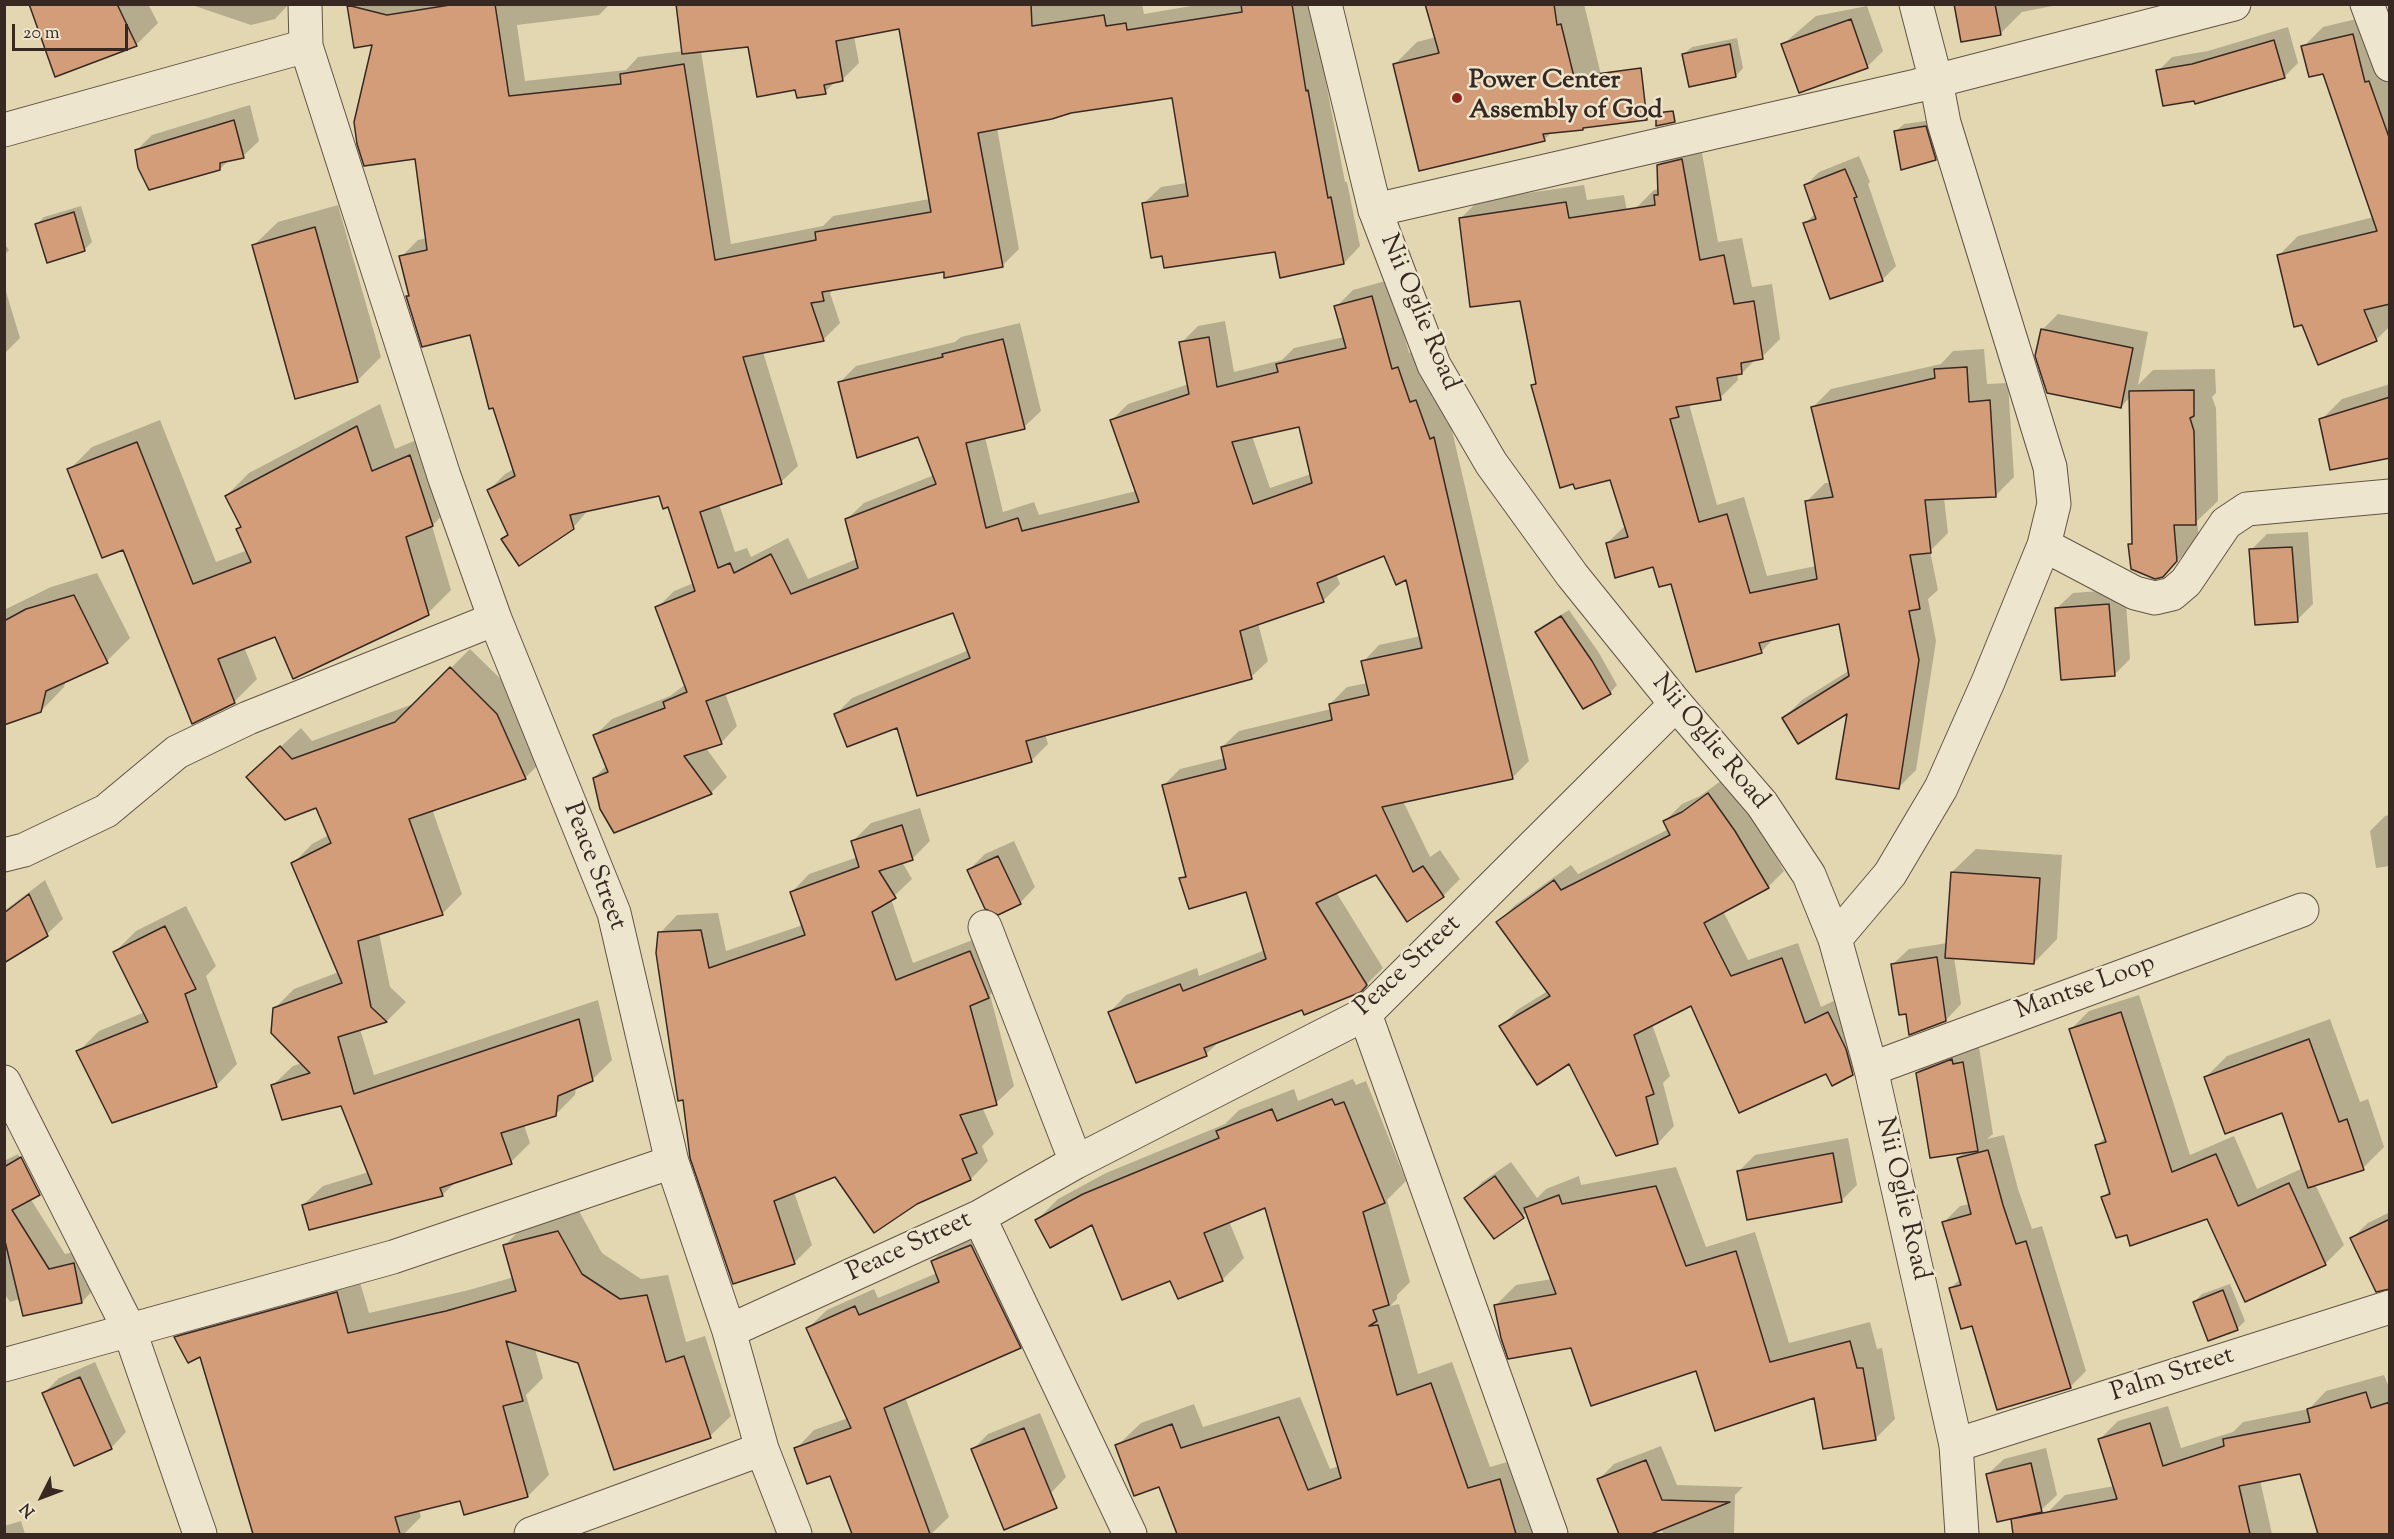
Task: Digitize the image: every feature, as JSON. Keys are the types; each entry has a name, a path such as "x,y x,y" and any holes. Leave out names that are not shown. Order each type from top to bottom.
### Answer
{"street":[{"name":"Peace Street","path":"305,4 306,46 444,476 495,619 614,913 672,1162 729,1331 979,1217 1076,1162 1365,1014 1676,704"},
{"name":"Nii Oglie Road","path":"1325,4 1375,210 1434,365 1491,463 1572,575 1676,704 1762,804 1809,875 1835,939 1871,1069 1956,1445 1962,1534"},
{"path":"1835,939 1890,874 1941,788 1988,682 2044,545 2054,504 2050,467 1944,123 1936,81 1916,4"},
{"path":"1375,210 1936,81 2234,4"},
{"path":"2367,4 2390,65"},
{"path":"4,130 306,46"},
{"path":"2044,545 2135,593 2155,598 2172,594 2186,582 2226,523 2247,509 2390,496"},
{"path":"4,855 24,850 106,811 177,752 238,723 495,619"},
{"name":"Mantse Loop","path":"1871,1069 2302,910"},
{"path":"985,927 1076,1162"},
{"path":"1365,1014 1551,1534"},
{"path":"4,1082 129,1329 200,1534"},
{"path":"4,1365 393,1257 672,1162"},
{"path":"979,1217 1130,1534"},
{"name":"Palm Street","path":"1956,1445 2390,1307"},
{"path":"729,1331 762,1449 795,1534"},
{"path":"531,1534 762,1449"}],"building":[{"path":"29,4 117,4 137,46 55,77"},
{"path":"456,4 495,4 509,96 621,84 620,74 684,64 715,260 816,240 815,232 931,212 899,29 836,41 843,81 824,85 826,94 797,98 795,90 757,97 748,47 682,54 676,4 1031,4 1032,26 1104,15 1106,26 1126,23 1127,30 1242,12 1241,4 1292,4 1306,91 1308,90 1328,198 1331,197 1344,264 1280,278 1275,252 1164,268 1162,256 1151,258 1142,203 1188,196 1172,98 1071,113 1052,119 978,133 1003,267 944,278 944,272 822,292 824,301 811,303 824,341 743,357 782,484 700,512 718,568 730,563 734,573 771,554 791,594 858,568 845,519 936,484 918,437 857,458 838,382 943,357 942,354 1003,339 1025,429 966,443 986,528 1018,518 1022,531 1139,502 1110,420 1189,394 1179,342 1209,337 1217,387 1278,372 1276,364 1346,348 1334,306 1372,296 1392,369 1398,367 1410,402 1416,400 1430,439 1434,437 1513,779 1382,807 1413,872 1423,866 1444,897 1407,922 1376,875 1316,903 1367,985 1361,992 1304,1015 1302,1010 1204,1048 1207,1056 1136,1083 1108,1012 1180,984 1183,991 1266,959 1246,892 1189,909 1179,878 1186,877 1162,785 1226,769 1221,747 1332,720 1329,704 1369,695 1361,661 1422,648 1406,580 1396,585 1384,556 1317,583 1324,602 1240,631 1252,679 1026,741 1032,762 917,796 897,728 847,747 834,714 970,658 953,613 706,701 722,744 684,756 712,794 614,833 600,809 593,778 608,772 593,735 665,708 663,702 687,692 655,607 695,591 668,507 663,509 659,496 570,515 574,529 519,566 501,539 508,535 487,490 515,476 493,408 489,409 470,335 422,347 406,296 409,296 399,256 427,250 415,159 364,166 357,144 354,122 372,45 354,48 347,5 387,15","holes":["1299,427 1312,483 1253,504 1232,442"]},
{"name":"Power Center Assembly of God","path":"1425,4 1554,4 1557,25 1561,24 1574,77 1641,68 1647,120 1543,134 1545,141 1419,171 1393,64 1439,53"},
{"path":"1954,4 1995,4 2001,35 1961,42"},
{"path":"1851,19 1868,68 1799,93 1781,44"},
{"path":"2353,34 2365,82 2369,81 2390,140 2390,304 2364,310 2377,341 2318,365 2302,325 2294,327 2277,255 2377,231 2323,74 2309,77 2301,46"},
{"path":"2274,40 2285,78 2195,104 2194,101 2163,106 2156,70 2192,64"},
{"path":"1730,44 1736,77 1689,87 1682,54"},
{"path":"1673,111 1675,122 1656,126 1656,113"},
{"path":"234,120 244,158 220,163 220,170 149,190 138,168 135,150"},
{"path":"1926,126 1936,160 1901,170 1894,131"},
{"path":"1682,159 1700,260 1724,255 1734,304 1754,301 1763,359 1741,363 1742,374 1717,378 1721,400 1676,407 1679,417 1670,419 1699,522 1727,514 1750,593 1817,579 1805,501 1833,497 1811,407 1935,378 1934,369 1967,367 1969,402 1990,400 1996,497 1925,500 1931,553 1910,555 1920,609 1909,611 1919,660 1899,789 1836,779 1847,714 1798,744 1782,718 1849,676 1839,624 1759,643 1762,653 1696,672 1671,584 1659,587 1653,567 1615,578 1606,543 1628,537 1610,480 1575,489 1573,484 1560,488 1531,385 1536,384 1520,301 1470,307 1459,218 1566,202 1569,218 1655,205 1654,195 1658,195 1657,165"},
{"path":"1845,169 1857,197 1854,198 1883,281 1830,299 1803,223 1816,219 1804,185"},
{"path":"74,212 85,251 47,263 35,224"},
{"path":"315,227 358,382 295,399 252,245"},
{"path":"2041,329 2133,348 2121,408 2047,393 2035,356"},
{"path":"2194,390 2194,416 2190,418 2194,431 2196,525 2174,525 2177,561 2163,577 2155,579 2131,569 2128,544 2132,544 2129,391"},
{"path":"2390,397 2390,458 2330,470 2319,419"},
{"path":"357,426 372,471 410,455 433,526 406,537 429,615 293,679 275,637 218,659 235,703 192,724 123,550 102,558 67,469 137,442 193,584 251,562 236,529 241,527 225,496"},
{"path":"2292,547 2298,622 2255,625 2249,549"},
{"path":"74,595 108,663 46,691 41,712 4,725 4,621 26,609"},
{"path":"2109,604 2115,676 2061,680 2055,608"},
{"path":"1561,616 1592,661 1611,694 1583,709 1535,632"},
{"path":"450,667 497,714 526,779 409,819 443,915 358,941 371,1007 387,1022 338,1037 354,1094 579,1019 593,1081 558,1096 556,1116 501,1133 512,1164 440,1188 443,1196 309,1230 302,1205 372,1184 341,1106 282,1120 271,1085 310,1073 271,1033 273,1008 342,983 291,863 331,843 316,808 285,820 246,777 280,746 292,759 395,722"},
{"path":"1708,793 1735,831 1769,888 1704,923 1731,976 1782,958 1805,1023 1828,1012 1846,1049 1853,1075 1832,1086 1826,1074 1739,1113 1691,1006 1634,1035 1654,1094 1646,1097 1658,1144 1616,1156 1569,1064 1537,1085 1499,1026 1550,996 1496,922 1554,880 1561,890 1670,835 1663,821 1682,812"},
{"path":"902,825 913,860 879,871 896,898 872,912 896,980 970,951 989,998 970,1006 997,1105 960,1115 977,1153 962,1159 971,1180 917,1204 874,1233 835,1177 774,1201 795,1264 733,1284 690,1158 683,1100 678,1101 656,953 658,932 701,930 709,968 805,935 790,892 859,867 851,841"},
{"path":"998,856 1021,904 998,915 985,909 967,870"},
{"path":"1951,872 2040,878 2034,964 1945,958"},
{"path":"29,894 48,936 4,963 4,913"},
{"path":"165,926 196,989 185,994 217,1087 112,1123 76,1051 148,1022 113,952"},
{"path":"1937,957 1946,1021 1909,1035 1906,1014 1899,1015 1891,964"},
{"path":"2121,1012 2172,1172 2216,1154 2238,1206 2289,1183 2326,1265 2245,1302 2207,1219 2130,1246 2127,1235 2116,1238 2101,1197 2110,1194 2095,1145 2106,1142 2069,1029"},
{"path":"2309,1039 2339,1122 2347,1119 2364,1170 2308,1188 2282,1113 2225,1134 2204,1077"},
{"path":"1952,1059 1953,1064 1963,1062 1978,1151 1930,1158 1916,1073"},
{"path":"1332,1099 1335,1105 1344,1102 1385,1203 1363,1212 1389,1305 1373,1310 1377,1321 1369,1326 1378,1325 1397,1395 1431,1383 1468,1488 1500,1479 1516,1534 1177,1534 1159,1487 1134,1496 1115,1445 1172,1424 1181,1448 1279,1417 1308,1490 1341,1478 1265,1208 1204,1233 1223,1281 1178,1299 1170,1281 1122,1300 1092,1225 1050,1248 1035,1220 1083,1194 1219,1138 1216,1131 1272,1109 1277,1121"},
{"path":"1988,1150 2016,1244 2026,1241 2071,1388 1997,1410 1972,1326 1961,1329 1949,1288 1961,1285 1942,1222 1971,1214 1957,1158"},
{"path":"1833,1153 1842,1202 1747,1220 1737,1171"},
{"path":"21,1157 40,1195 12,1210 49,1269 74,1263 82,1303 23,1316 4,1237 4,1167"},
{"path":"1495,1176 1524,1218 1494,1239 1464,1198"},
{"path":"1656,1186 1686,1266 1736,1251 1770,1362 1850,1341 1857,1368 1863,1368 1876,1440 1823,1449 1814,1398 1715,1431 1696,1371 1591,1406 1571,1348 1508,1359 1494,1305 1556,1294 1524,1208 1559,1195 1562,1204"},
{"path":"2390,1219 2390,1289 2376,1292 2350,1238"},
{"path":"558,1231 582,1274 620,1299 647,1295 666,1362 684,1356 711,1438 614,1470 578,1363 506,1341 523,1401 503,1406 528,1497 464,1515 460,1501 395,1517 400,1534 253,1534 200,1357 188,1363 174,1337 337,1292 348,1333 446,1311 516,1291 503,1245"},
{"path":"971,1245 1021,1348 884,1408 930,1534 852,1534 830,1476 807,1484 794,1448 851,1428 806,1328 855,1306 859,1315 939,1282 931,1261"},
{"path":"2223,1290 2238,1330 2208,1341 2193,1302"},
{"path":"80,1377 112,1449 74,1466 42,1393"},
{"path":"2366,1392 2371,1408 2390,1402 2390,1534 2318,1534 2300,1474 2239,1486 2250,1534 2013,1534 2011,1519 2117,1499 2098,1439 2150,1423 2163,1466 2224,1446 2223,1439 2310,1422 2307,1409"},
{"path":"1024,1428 1057,1508 1004,1530 971,1449"},
{"path":"1646,1460 1662,1500 1730,1502 1651,1534 1619,1534 1597,1479"},
{"path":"2031,1463 2042,1512 1997,1522 1986,1474"}],"place":[{"name":"Power Center Assembly of God","path":"1457,98"}]}
